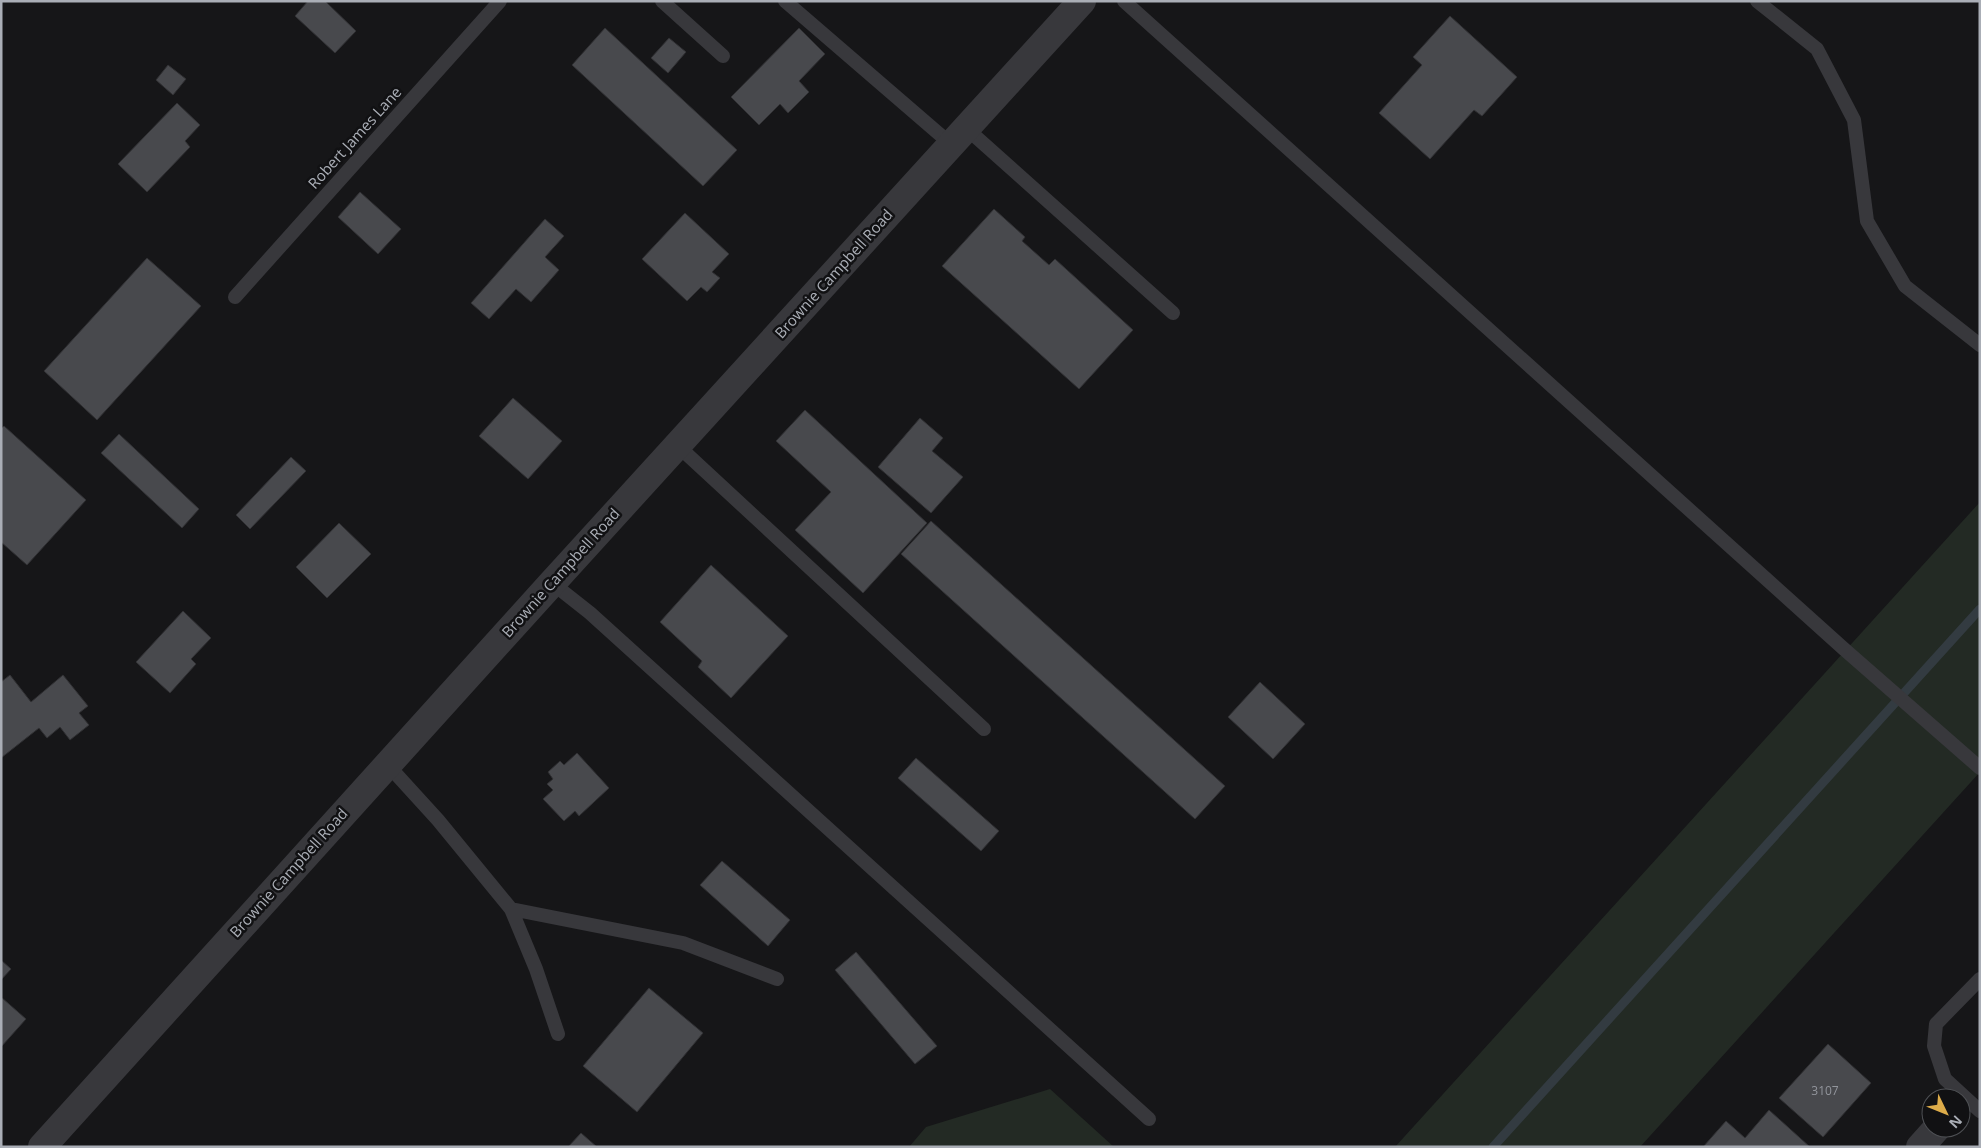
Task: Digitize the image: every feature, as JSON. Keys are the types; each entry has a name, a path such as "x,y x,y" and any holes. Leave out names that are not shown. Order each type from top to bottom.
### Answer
{"street":[{"name":"Brownie Campbell Road","path":"42,1147 1082,1"}],"lane":[{"name":"Robert James Lane","path":"234,297 500,1"},
{"path":"662,1 723,56"},
{"path":"785,1 959,136 1173,312"},
{"path":"1124,1 1884,684 1980,768"},
{"path":"1757,1 1817,49 1822,58 1854,120 1867,221 1905,286 1980,345"},
{"path":"677,446 984,729"},
{"path":"552,583 590,613 1149,1119"},
{"path":"388,764 438,820 511,909 536,969 558,1034"},
{"path":"511,909 683,943 777,979"},
{"path":"1980,979 1936,1024 1934,1046 1946,1080 1980,1111"}],"shaded area":[{"path":"1980,502 1980,772 1640,1147 1395,1147"},
{"path":"1050,1089 1114,1147 909,1147 926,1127"}],"building":[{"path":"308,1 325,1 356,31 335,53 295,16"},
{"path":"1450,16 1517,77 1482,116 1474,110 1430,159 1379,113 1422,65 1413,57"},
{"path":"605,28 737,150 703,186 572,65"},
{"path":"799,28 825,54 799,81 809,92 788,113 780,104 759,125 731,97"},
{"path":"669,38 686,52 668,73 651,58"},
{"path":"168,65 186,79 173,95 156,80"},
{"path":"177,103 200,125 185,141 190,147 147,192 118,164"},
{"path":"360,192 401,229 378,254 338,217"},
{"path":"994,209 1025,237 1022,241 1049,265 1055,259 1133,330 1079,389 942,266"},
{"path":"685,213 729,254 712,272 720,278 707,292 701,287 687,301 642,259"},
{"path":"545,219 564,236 545,257 559,270 531,302 516,289 489,319 471,303"},
{"path":"147,258 201,306 97,420 44,371"},
{"path":"513,398 562,441 528,479 479,436"},
{"path":"805,410 927,523 863,593 795,530 831,492 776,441"},
{"path":"920,418 943,438 932,451 963,477 931,513 878,467"},
{"path":"4,426 86,500 27,565 1,542 1,429"},
{"path":"119,434 199,509 182,528 101,453"},
{"path":"291,457 306,471 250,529 236,515"},
{"path":"931,521 1225,786 1195,819 901,554"},
{"path":"339,523 371,554 327,598 296,567"},
{"path":"711,565 788,636 731,698 698,667 702,661 660,622"},
{"path":"183,611 211,638 191,659 196,664 170,693 136,662"},
{"path":"10,675 31,702 63,675 88,706 79,713 89,725 70,740 60,727 47,738 39,728 1,758 1,682"},
{"path":"1260,682 1305,724 1273,759 1228,717"},
{"path":"577,753 609,788 579,816 575,811 564,821 543,799 553,790 547,784 553,779 548,772 560,761 564,765"},
{"path":"916,758 999,831 981,851 898,778"},
{"path":"722,861 790,920 768,946 700,885"},
{"path":"856,952 937,1046 915,1064 835,970"},
{"path":"1,960 11,969 1,980"},
{"path":"649,988 703,1033 637,1112 583,1066"},
{"path":"1,997 26,1019 1,1047"},
{"path":"1828,1044 1871,1083 1823,1137 1779,1098"},
{"path":"1769,1110 1810,1147 1703,1147 1726,1121 1745,1138"},
{"path":"581,1133 597,1147 568,1147"}],"waterway":[{"path":"1493,1147 1980,609"}]}
